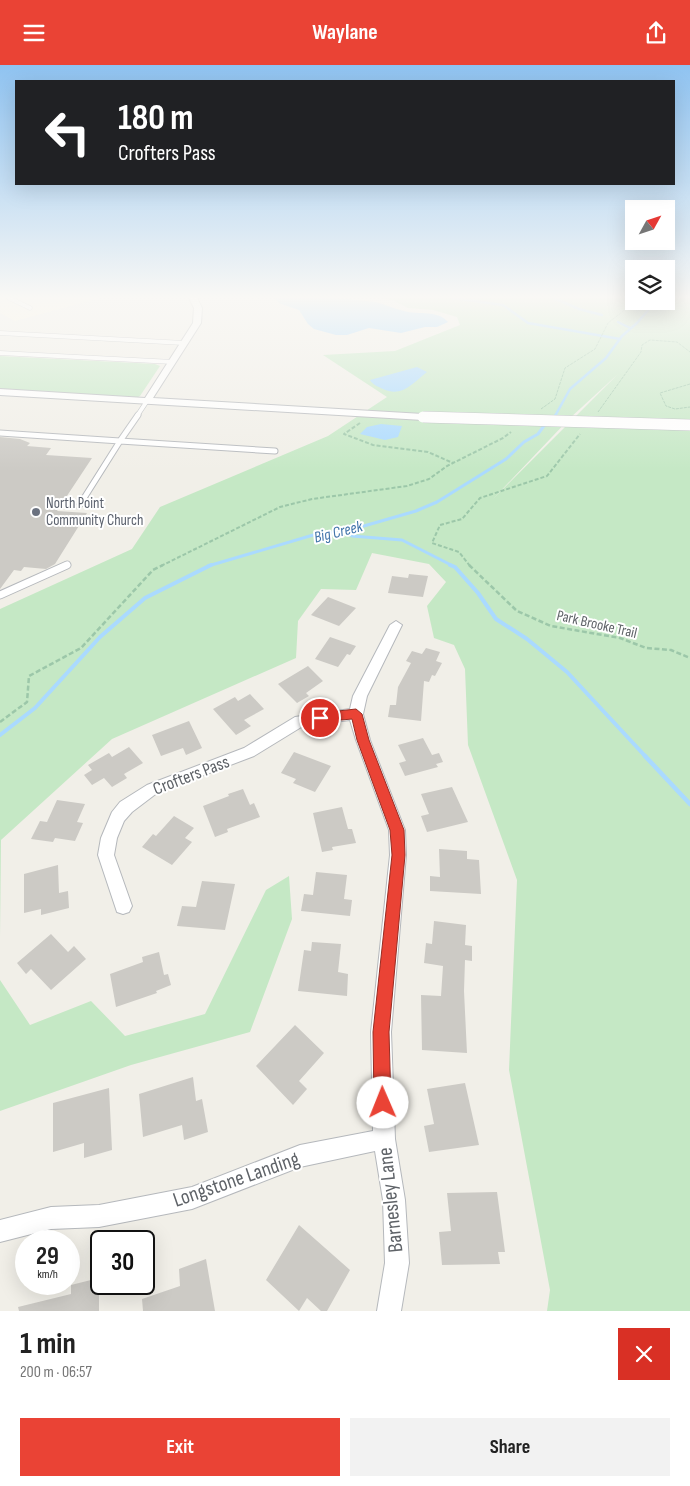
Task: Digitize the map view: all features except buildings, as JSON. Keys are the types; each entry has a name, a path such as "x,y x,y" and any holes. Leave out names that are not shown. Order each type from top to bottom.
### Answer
{"street":[{"path":"147,401 176,356"},
{"path":"0,393 374,415 690,425"},
{"path":"356,714 360,696 396,625"},
{"name":"Crofters Pass","path":"124,906 106,855 109,838 118,817 132,802 152,789 249,752 300,721 356,714"},
{"name":"Barnesley Lane","path":"356,714 363,740 397,830 398,855 381,1032 384,1139 394,1200 397,1263 389,1311"},
{"name":"Longstone Landing","path":"0,1231 51,1218 99,1217 192,1198 300,1156 384,1139"}],"lane":[{"path":"60,356 172,362"},
{"path":"79,506 147,401"},
{"path":"0,433 275,451"},
{"path":"0,595 67,565"}],"path":[{"path":"540,410 555,399 565,368 584,356"},
{"path":"595,415 637,356"},
{"path":"690,384 660,393 666,406 675,409 690,407"},
{"path":"374,415 355,425 344,434 358,442 378,447 422,450 453,463"},
{"path":"0,722 27,702 29,676 81,648 153,570 280,507 312,499 407,487 429,479 453,463 503,438 518,427"},
{"name":"Park Brooke Trail","path":"585,428 547,475 480,498 462,519 440,525 432,543 459,552 473,570 517,611 551,626 620,638 646,648 671,651 690,658"}],"green space":[{"path":"0,356 155,364 160,366 140,396 134,399 0,391"},
{"path":"325,356 690,356 690,1311 547,1311 550,1290 509,1070 517,880 468,745 465,669 454,645 434,638 427,606 446,582 429,564 372,553 356,590 321,589 298,621 296,658 112,739 1,840 0,937 0,609 132,549 160,507 328,436 387,397","holes":["618,374 493,499 570,418"]},
{"path":"289,876 292,919 250,1032 131,1065 0,1111 0,980 30,1025 91,1001 125,1036 205,1014 266,890"}],"water":[{"path":"417,367 427,372 412,385 396,392 383,389 370,380"},
{"path":"381,424 402,426 398,437 385,440 360,434 367,427"}],"waterway":[{"name":"Big Creek","path":"555,416 570,389 607,356"},
{"name":"Big Creek","path":"552,419 555,416"},
{"name":"Big Creek","path":"343,532 416,511 437,502 506,459 524,442 538,434 546,423"},
{"name":"Big Creek","path":"210,565 320,533 343,532"},
{"path":"343,532 352,536 402,540 453,566"},
{"name":"Big Creek","path":"0,735 35,708 100,637 145,598 210,565"},
{"path":"450,565 455,567 478,593 496,619 527,639 567,672 646,757"},
{"path":"645,756 690,804"}],"place":[{"name":"North Point Community Church","path":"36,512"}],"route":[{"path":"320,718 356,714 363,740 397,830 398,855 381,1032 383,1103"}]}
